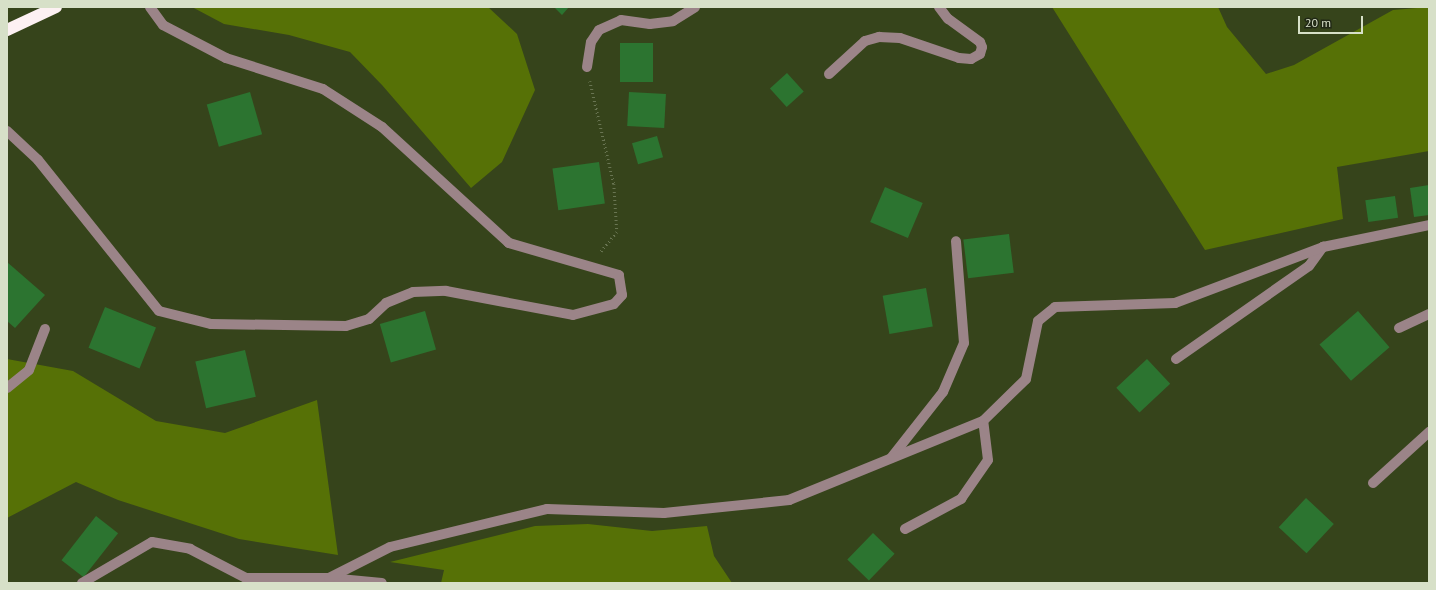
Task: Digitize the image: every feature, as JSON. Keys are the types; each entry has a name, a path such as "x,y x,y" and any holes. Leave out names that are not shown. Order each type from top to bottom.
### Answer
{"highway":[{"path":"7,30 56,7"}],"street":[{"path":"7,130 38,160 159,311 204,322 346,326 370,319 386,303 413,292 446,291 573,315 614,304 622,295 619,275 589,268 509,243 382,127 323,89 226,58 163,24 150,7"},
{"path":"587,67 591,42 599,30 621,20 650,24 673,21 695,7"},
{"path":"829,74 865,41 879,37 900,38 959,58 971,59 980,54 982,47 980,42 948,19 939,7"},
{"path":"329,578 390,548 547,509 664,513 789,500 983,421 1026,379 1038,321 1055,307 1175,303 1323,247 1429,224"},
{"path":"891,458 943,392 964,343 956,241"},
{"path":"1176,359 1309,266 1323,247"},
{"path":"1399,328 1429,314"},
{"path":"7,388 30,370 45,329"},
{"path":"906,529 961,499 988,460 983,421"},
{"path":"1373,483 1429,432"},
{"path":"82,583 152,542 190,550 246,578 329,578 382,583"}],"path":[{"path":"587,67 614,184 617,232 589,268"}],"green space":[{"path":"192,7 488,7 517,34 535,90 502,162 471,188 382,85 350,52 289,35 224,24"},
{"path":"1052,7 1218,7 1227,27 1266,74 1294,65 1393,10 1429,7 1429,151 1337,167 1343,219 1205,250"},
{"path":"7,359 73,371 156,421 225,433 317,400 338,555 239,539 118,500 76,482 7,518"},
{"path":"588,524 652,531 707,526 714,556 732,583 441,583 444,570 390,562 535,526"}],"building":[{"path":"554,7 569,7 562,15"},
{"path":"620,43 653,43 653,82 620,82"},
{"path":"787,73 804,92 787,107 770,88"},
{"path":"250,92 262,134 219,147 207,104"},
{"path":"629,92 666,94 664,128 627,126"},
{"path":"657,136 663,157 638,164 632,143"},
{"path":"599,162 605,204 558,210 552,169"},
{"path":"1429,185 1429,215 1414,217 1410,188"},
{"path":"885,187 923,203 908,238 870,222"},
{"path":"1395,196 1398,218 1368,222 1365,200"},
{"path":"1009,234 1014,273 968,278 963,240"},
{"path":"7,262 45,295 15,328 7,321"},
{"path":"926,288 933,326 889,334 883,296"},
{"path":"105,307 156,328 140,368 89,348"},
{"path":"425,311 436,349 391,362 380,324"},
{"path":"1358,311 1389,347 1351,381 1320,344"},
{"path":"245,350 256,397 206,408 195,361"},
{"path":"1147,359 1170,384 1139,413 1116,388"},
{"path":"1306,498 1334,524 1307,553 1279,527"},
{"path":"96,516 118,533 84,577 62,560"},
{"path":"873,533 895,554 869,580 847,560"}]}
